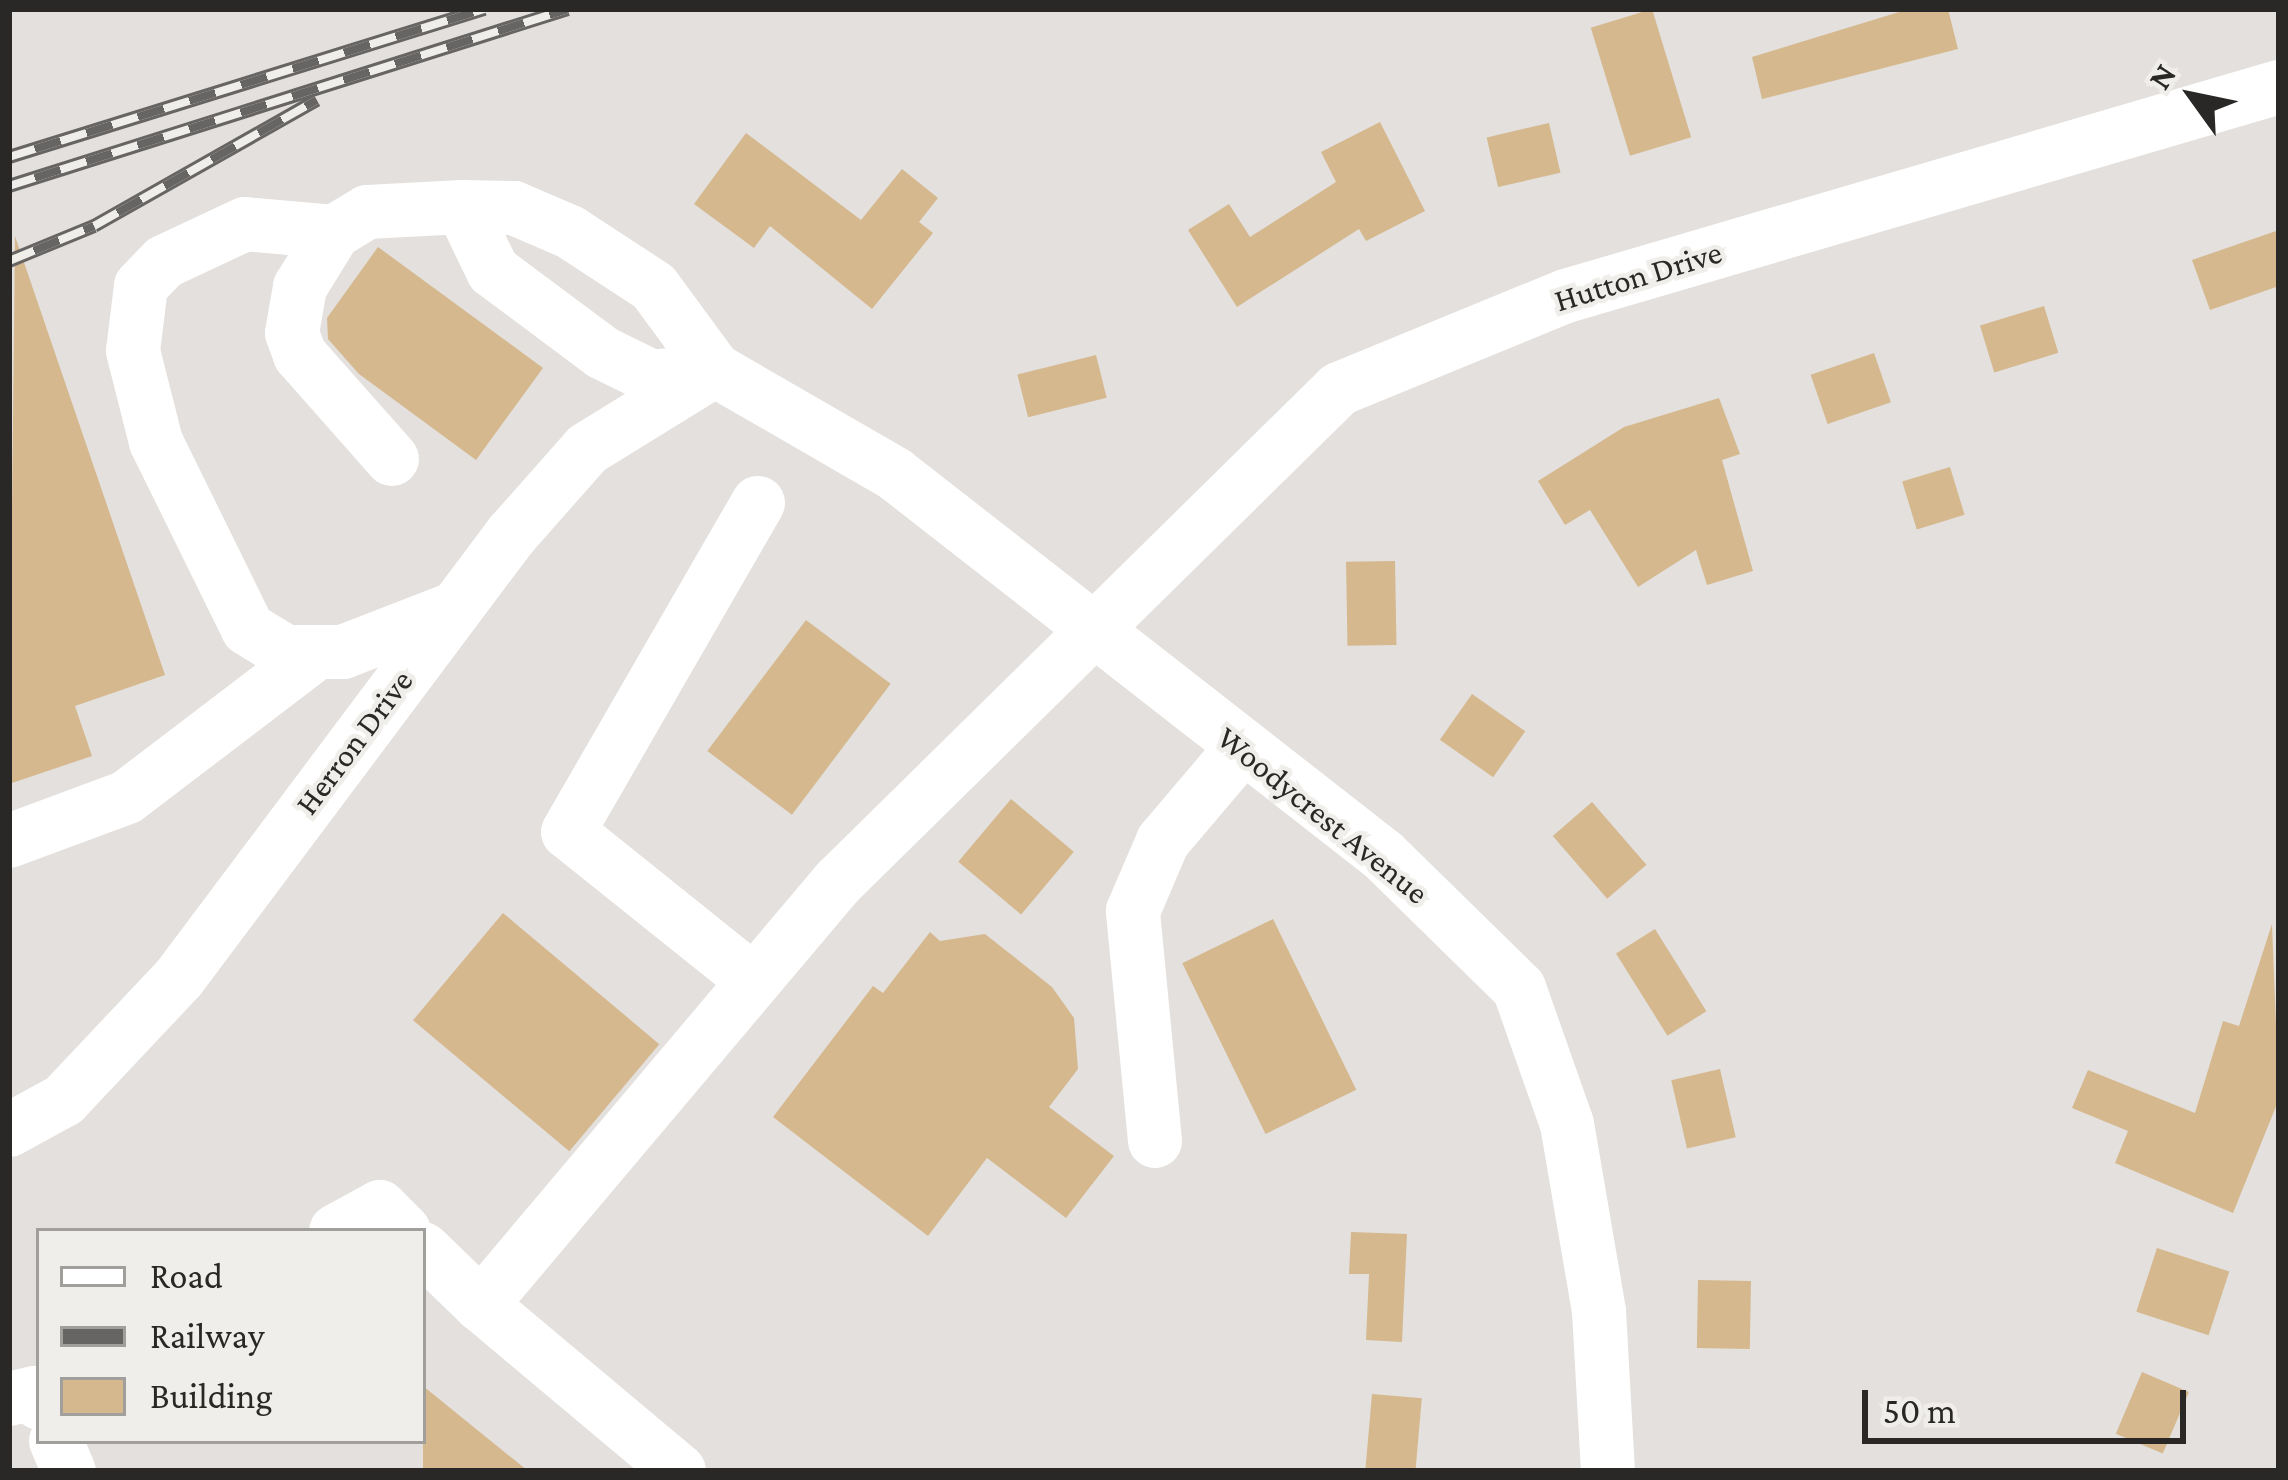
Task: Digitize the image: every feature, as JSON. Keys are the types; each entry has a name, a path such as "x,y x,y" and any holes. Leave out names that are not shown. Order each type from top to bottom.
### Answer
{"street":[{"name":"Hutton Drive","path":"481,1305 837,883 1095,637 1253,465 1339,389 1421,347 2279,87"},
{"path":"392,459 300,355 292,333 300,287 334,232 367,212 462,207 514,208 570,232 654,287 715,370 652,377 603,353 494,271 462,207"},
{"path":"311,657 248,628 156,442 134,351 141,286 164,262 244,224 334,232"},
{"name":"Woodycrest Avenue","path":"715,370 895,474 1095,637 1383,855 1519,988 1568,1124 1599,1311 1608,1471"},
{"name":"Herron Drive","path":"9,1130 64,1100 179,978 458,607 587,449 715,370"},
{"path":"754,981 568,832 758,503"},
{"path":"9,841 128,797 311,657 458,607"},
{"path":"1155,1141 1132,911 1162,841 1242,748"},
{"path":"341,1228 380,1207 401,1228"},
{"path":"426,1252 481,1305 679,1471"},
{"path":"55,1444 69,1471"}],"building":[{"path":"1652,9 1691,137 1630,156 1591,28"},
{"path":"1909,9 1948,9 1958,49 1762,99 1752,57"},
{"path":"1380,122 1425,211 1366,241 1359,229 1237,307 1188,230 1229,204 1250,237 1336,182 1321,152"},
{"path":"1549,123 1560,173 1498,187 1487,137"},
{"path":"746,133 861,220 902,169 938,198 919,222 933,233 872,309 770,226 754,248 694,204"},
{"path":"2279,230 2279,286 2210,310 2192,260"},
{"path":"15,236 165,675 75,706 92,756 9,784"},
{"path":"378,247 543,368 476,460 359,374 328,339 327,318"},
{"path":"2044,306 2058,353 1994,372 1980,326"},
{"path":"1874,353 1891,402 1828,424 1811,375"},
{"path":"1096,355 1107,398 1028,417 1017,375"},
{"path":"1719,398 1740,454 1722,460 1753,571 1707,585 1696,550 1638,587 1590,510 1565,525 1538,481 1624,427"},
{"path":"1950,467 1965,515 1917,529 1902,482"},
{"path":"1395,561 1396,645 1347,646 1346,562"},
{"path":"806,620 891,684 792,815 707,751"},
{"path":"1472,694 1525,731 1493,777 1440,740"},
{"path":"1011,799 1074,852 1021,915 958,862"},
{"path":"1592,802 1646,865 1607,899 1553,836"},
{"path":"503,913 659,1044 569,1151 413,1020"},
{"path":"1273,919 1356,1090 1266,1134 1182,963"},
{"path":"2272,924 2279,1099 2233,1213 2115,1163 2128,1131 2072,1108 2088,1070 2195,1113 2223,1021 2239,1026"},
{"path":"1655,929 1706,1011 1667,1036 1616,953"},
{"path":"930,932 940,941 985,934 1052,987 1074,1018 1078,1069 1049,1107 1114,1156 1066,1218 987,1158 928,1236 773,1117 873,986 883,993"},
{"path":"1720,1069 1736,1137 1687,1148 1671,1080"},
{"path":"1351,1232 1407,1234 1402,1342 1366,1340 1369,1274 1349,1274"},
{"path":"2157,1248 2229,1271 2209,1335 2136,1312"},
{"path":"1698,1280 1751,1281 1750,1349 1697,1348"},
{"path":"2142,1372 2189,1392 2163,1454 2116,1434"},
{"path":"426,1388 528,1471 423,1471"},
{"path":"1372,1394 1422,1398 1415,1471 1365,1471"}],"railway":[{"path":"9,157 484,9"},
{"path":"9,186 568,9"},
{"path":"9,261 94,226 317,100"}]}
